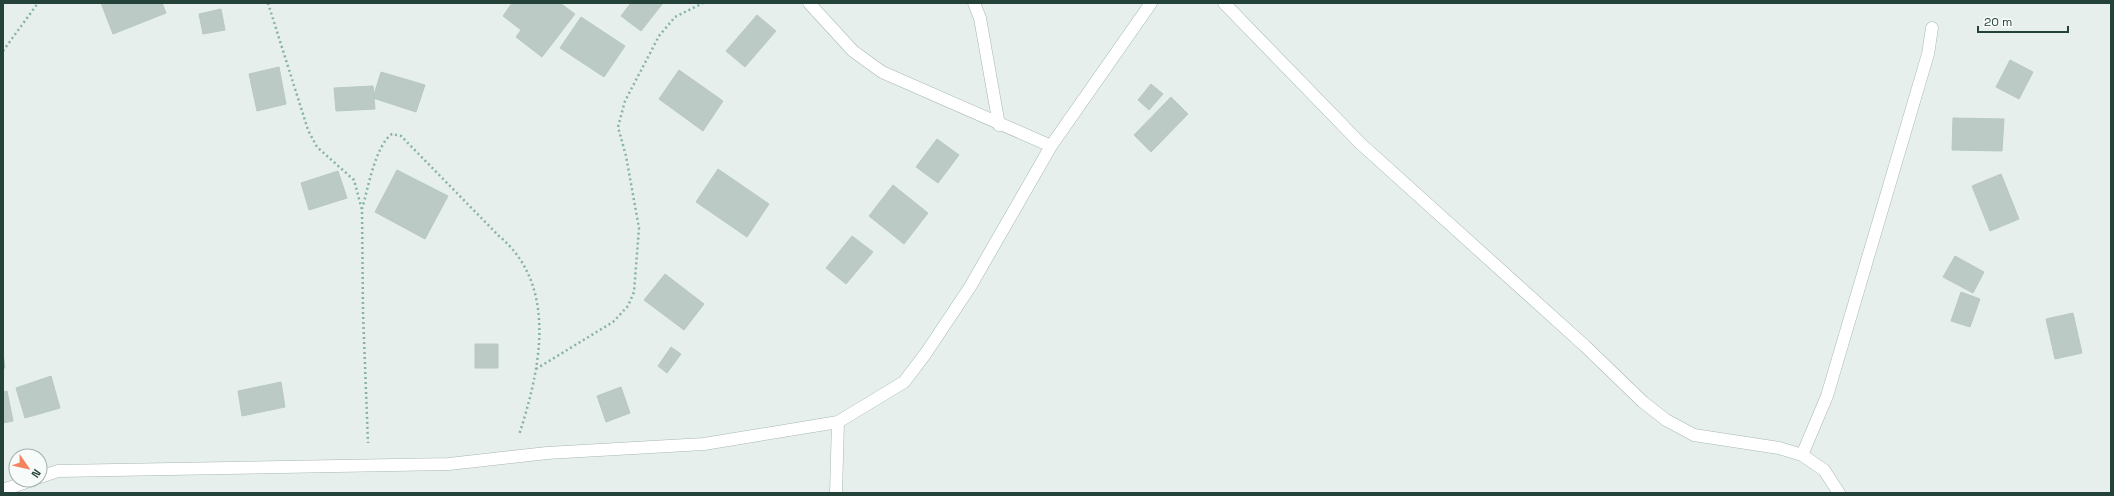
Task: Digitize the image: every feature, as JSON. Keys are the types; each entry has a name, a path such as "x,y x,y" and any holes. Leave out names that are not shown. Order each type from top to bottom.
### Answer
{"street":[{"path":"809,3 854,52 882,72 999,125 1051,146"},
{"path":"974,3 980,18 999,125"},
{"path":"48,474 58,471 449,464 547,453 704,444 838,422 904,382 926,353 970,287 1051,146 1151,3"},
{"path":"1224,3 1361,144 1584,346 1643,402 1666,420 1694,435 1779,448 1802,455 1824,470 1839,493"},
{"path":"1802,455 1826,396 1928,54 1932,28"},
{"path":"836,493 838,422"}],"path":[{"path":"3,51 38,3"},
{"path":"268,3 308,130 317,147 354,180 362,210 363,313 369,466"},
{"path":"536,369 613,322 628,306 634,292 639,228 626,156 618,127 625,102 659,36 675,17 703,3"},
{"path":"362,210 378,155 386,138 392,134 401,136 499,236 513,248 527,273 540,312 536,369 512,458"}],"building":[{"path":"101,3 162,3 166,13 113,34"},
{"path":"512,3 560,3 575,14 542,57 516,37 521,30 503,16"},
{"path":"631,3 663,3 641,31 621,16"},
{"path":"221,9 225,30 203,34 199,14"},
{"path":"757,15 776,31 745,67 726,51"},
{"path":"581,17 625,46 604,77 560,48"},
{"path":"2010,60 2033,72 2019,99 1996,87"},
{"path":"279,67 286,104 257,111 249,74"},
{"path":"679,70 723,101 703,131 659,99"},
{"path":"381,72 425,85 416,112 373,98"},
{"path":"1151,84 1163,94 1149,110 1138,100"},
{"path":"373,86 375,109 336,111 334,88"},
{"path":"1171,97 1188,114 1151,152 1134,135"},
{"path":"1953,118 2004,119 2002,151 1952,150"},
{"path":"937,139 959,155 938,183 916,167"},
{"path":"718,169 769,204 747,237 696,202"},
{"path":"397,170 448,196 425,239 375,212"},
{"path":"338,171 347,198 309,210 301,183"},
{"path":"2001,174 2019,219 1990,231 1972,186"},
{"path":"893,185 928,213 904,244 869,216"},
{"path":"852,236 873,252 846,284 826,268"},
{"path":"1955,256 1984,272 1973,293 1943,277"},
{"path":"665,274 704,304 684,330 644,300"},
{"path":"1961,292 1980,299 1970,327 1951,321"},
{"path":"2073,313 2082,353 2055,359 2046,319"},
{"path":"475,344 498,344 498,368 475,368"},
{"path":"671,347 681,354 667,373 658,366"},
{"path":"3,353 5,368 3,368"},
{"path":"51,376 60,408 25,418 16,388"},
{"path":"281,382 285,407 242,416 238,391"},
{"path":"621,387 630,413 606,422 597,396"},
{"path":"7,391 13,421 3,423 3,392"}]}
